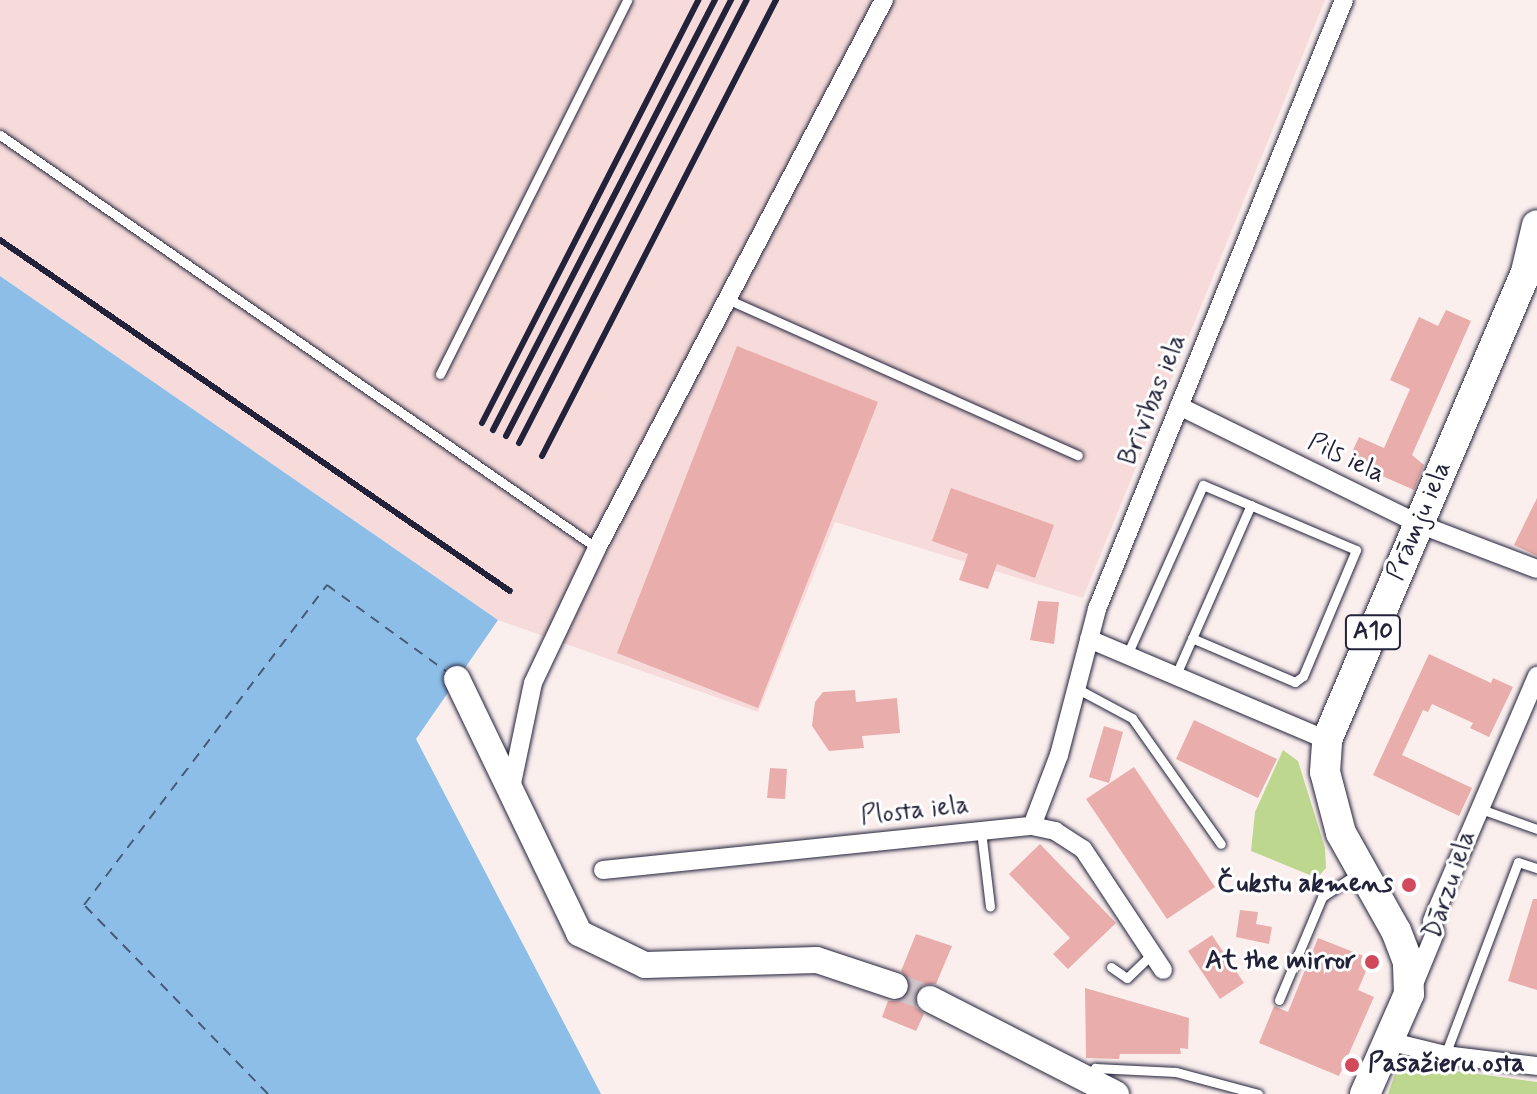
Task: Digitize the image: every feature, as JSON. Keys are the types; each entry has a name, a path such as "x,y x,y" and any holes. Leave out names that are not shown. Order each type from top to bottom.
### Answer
{"main road":[{"name":"Prāmju iela","path":"1409,994 1408,962 1396,931 1361,871 1329,802 1327,740 1526,272 1537,225"},
{"name":"Dārzu iela","path":"1365,1094 1409,994"}],"street":[{"path":"510,793 533,683 597,548 884,0"},
{"name":"Brīvības iela","path":"1032,826 1059,755 1089,639 1179,406 1344,0"},
{"name":"Pils iela","path":"1179,406 1419,524 1537,569"},
{"path":"1089,639 1327,740"},
{"name":"Dārzu iela","path":"1409,994 1435,933 1432,921 1478,808 1530,709 1537,676"},
{"path":"457,679 579,933 645,965 817,960 895,986"},
{"name":"Plosta iela","path":"603,870 1032,826 1055,831 1083,849 1163,970"},
{"path":"1396,931 1432,921"},
{"path":"930,999 1116,1094"},
{"path":"1388,1041 1445,1055 1537,1066"}],"lane":[{"path":"440,374 627,0"},
{"path":"0,135 597,548"},
{"path":"727,299 1078,455"},
{"path":"1127,656 1203,485 1356,550 1303,676 1287,680 1192,638"},
{"path":"1175,677 1251,505"},
{"path":"1076,688 1132,718 1221,844"},
{"path":"1478,808 1537,829"},
{"path":"981,831 990,906"},
{"path":"1445,1055 1518,862 1537,868"},
{"path":"1279,1000 1322,897 1361,871"},
{"path":"1111,967 1127,978 1153,953"},
{"path":"1087,1081 1095,1068 1176,1072 1258,1094"}],"shaded area":[{"path":"0,0 1325,0 1083,598 835,522 758,712 498,620 0,276"}],"green space":[{"path":"1283,750 1298,761 1325,848 1326,868 1317,878 1251,851 1255,812"},
{"path":"1412,1065 1537,1082 1537,1094 1388,1094 1395,1074"}],"water":[{"path":"0,276 498,620 416,739 601,1094 0,1094"}],"building":[{"path":"1446,310 1471,321 1412,455 1424,465 1414,490 1348,461 1359,437 1384,448 1410,389 1390,380 1419,317 1438,326"},
{"path":"737,346 878,402 758,708 617,653"},
{"path":"951,488 1054,525 1035,578 997,564 988,589 959,580 968,554 932,541"},
{"path":"1537,498 1537,556 1514,545"},
{"path":"1038,601 1059,602 1054,644 1030,640"},
{"path":"1429,654 1491,683 1493,678 1513,687 1489,737 1470,728 1473,723 1432,704 1428,712 1423,710 1402,755 1472,788 1459,816 1373,775"},
{"path":"855,690 856,702 897,698 900,733 862,736 864,748 829,751 812,726 815,702 823,692"},
{"path":"1194,720 1277,759 1258,798 1176,759"},
{"path":"1104,726 1123,732 1109,783 1089,777"},
{"path":"1134,767 1215,887 1167,919 1086,799"},
{"path":"770,768 787,769 785,799 767,798"},
{"path":"1040,844 1116,923 1068,969 1053,954 1070,938 1009,874"},
{"path":"1533,899 1537,899 1537,990 1508,981"},
{"path":"1240,910 1258,912 1256,924 1272,927 1269,944 1236,937"},
{"path":"916,934 952,946 936,984 922,985 915,992 916,1007 924,1014 916,1031 882,1017 888,1001 899,1001 910,992 910,982 901,971"},
{"path":"1212,935 1244,983 1220,999 1188,951"},
{"path":"1318,938 1371,959 1358,990 1374,997 1339,1076 1259,1043 1274,1006 1288,1012"},
{"path":"1085,988 1189,1018 1188,1049 1180,1048 1181,1054 1120,1054 1119,1059 1086,1058"}],"ferry route":[{"path":"268,1094 84,905 327,585 446,671"}],"tunnel":[{"path":"895,986 930,999"}],"railway":[{"path":"482,423 698,0"},
{"path":"493,430 715,0"},
{"path":"506,436 731,0"},
{"path":"519,443 747,0"},
{"path":"542,456 776,0"},
{"path":"0,240 510,591"}],"place":[{"name":"Čukstu akmens","path":"1409,885"},
{"name":"At the mirror","path":"1372,962"},
{"name":"Pasažieru osta","path":"1352,1065"}]}
